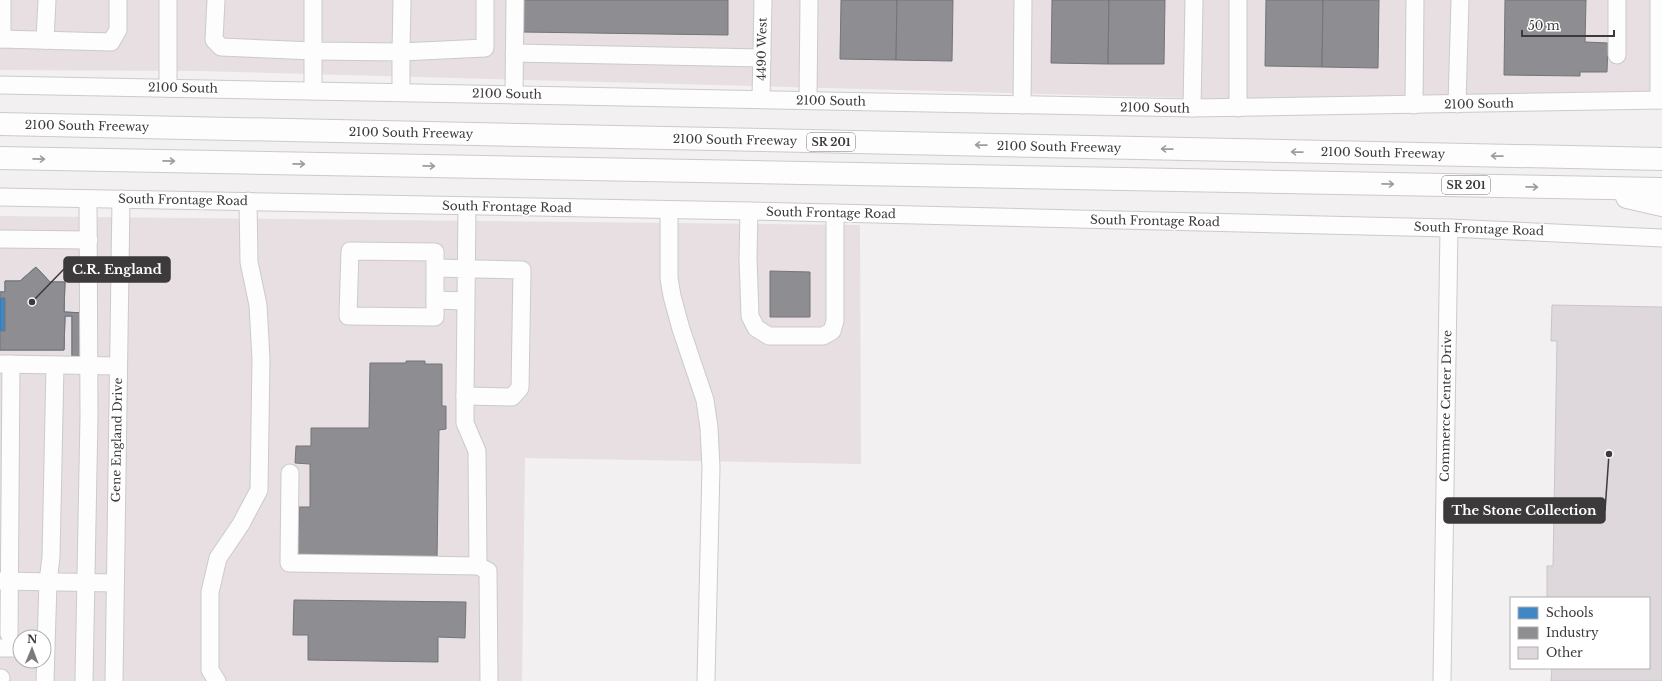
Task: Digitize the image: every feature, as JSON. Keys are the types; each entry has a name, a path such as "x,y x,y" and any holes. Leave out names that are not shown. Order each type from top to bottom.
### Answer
{"highway":[{"name":"2100 South Freeway","path":"0,124 1662,159"},
{"path":"1529,156 1662,153"},
{"name":"SR 201","path":"0,158 1662,189"},
{"path":"1583,188 1662,205"}],"street":[{"path":"2,0 1,39 111,42 118,30 118,0"},
{"path":"45,40 47,0"},
{"path":"168,0 168,88"},
{"path":"216,0 214,40 221,47 314,51 402,52 485,48 485,0"},
{"path":"313,0 313,91"},
{"path":"401,92 402,0"},
{"path":"514,95 515,0"},
{"name":"4490 West","path":"761,99 763,0"},
{"path":"808,100 809,0"},
{"path":"1022,106 1023,0"},
{"path":"1192,108 1194,0"},
{"path":"1238,0 1238,108"},
{"path":"1414,105 1415,0"},
{"path":"1458,104 1460,0"},
{"path":"1617,0 1617,55"},
{"path":"1660,11 1660,100"},
{"path":"514,54 762,58"},
{"name":"2100 South","path":"0,85 761,99 1022,106 1192,108 1660,100"},
{"name":"South Frontage Road","path":"0,197 835,213 1449,228 1662,238"},
{"path":"84,681 89,416 88,198"},
{"name":"Gene England Drive","path":"114,681 121,199"},
{"path":"216,681 210,670 210,592 218,558 241,524 259,490 261,359 258,305 249,262 248,202"},
{"path":"467,206 464,423 477,451 478,566"},
{"path":"669,210 669,278 672,296 705,400 709,428 711,467 706,681"},
{"path":"748,212 750,316 756,328 769,336 823,336 832,331 835,321 835,213"},
{"name":"Commerce Center Drive","path":"1442,681 1449,228"},
{"path":"0,239 89,240"},
{"path":"350,251 435,252 435,268 435,316 348,316 350,251"},
{"path":"435,268 522,270 520,388 512,397 465,396"},
{"path":"435,300 465,301"},
{"path":"5,641 6,364 118,366"},
{"path":"46,629 51,556 55,365"},
{"path":"290,472 289,563 478,566 488,571 489,681"},
{"path":"5,581 115,583"},
{"path":"45,669 45,681"}],"shaded area":[{"path":"0,0 1662,0 1662,93 1267,100 198,71 0,70"},
{"path":"0,216 860,225 861,464 525,458 522,681 0,681"}],"building: Schools":[{"path":"36,267 50,282 65,282 64,312 85,313 84,356 72,356 72,316 65,316 64,350 0,350 0,292 5,292 5,281 20,281"}],"building: Industry":[{"path":"522,0 728,0 728,35 522,32"},
{"path":"841,0 897,0 896,60 840,59"},
{"path":"897,0 953,0 952,61 896,60"},
{"path":"1052,0 1109,0 1108,64 1051,63"},
{"path":"1109,0 1165,0 1164,64 1108,64"},
{"path":"1266,0 1323,0 1322,67 1265,66"},
{"path":"1323,0 1379,0 1378,68 1322,67"},
{"path":"1505,0 1586,0 1585,42 1608,43 1607,72 1580,72 1580,76 1504,75"},
{"path":"36,267 50,282 65,282 64,312 85,313 84,356 72,356 72,316 65,316 64,350 0,350 0,331 5,331 5,298 0,298 0,292 5,292 5,281 20,281"},
{"path":"770,271 810,272 810,317 770,317"},
{"path":"406,361 425,361 425,364 442,364 442,406 446,406 446,429 439,430 437,560 298,558 299,507 310,507 310,464 295,463 296,446 311,446 311,428 369,428 370,363 406,363"},
{"path":"294,600 466,602 465,638 438,637 438,662 308,660 308,635 293,635"}],"building: Other":[{"path":"1552,305 1662,307 1662,681 1551,681 1552,669 1650,669 1650,597 1547,597 1547,566 1553,566 1557,341 1551,341"}],"place":[{"name":"C.R. England","path":"32,302"},
{"name":"The Stone Collection","path":"1609,454"}]}
